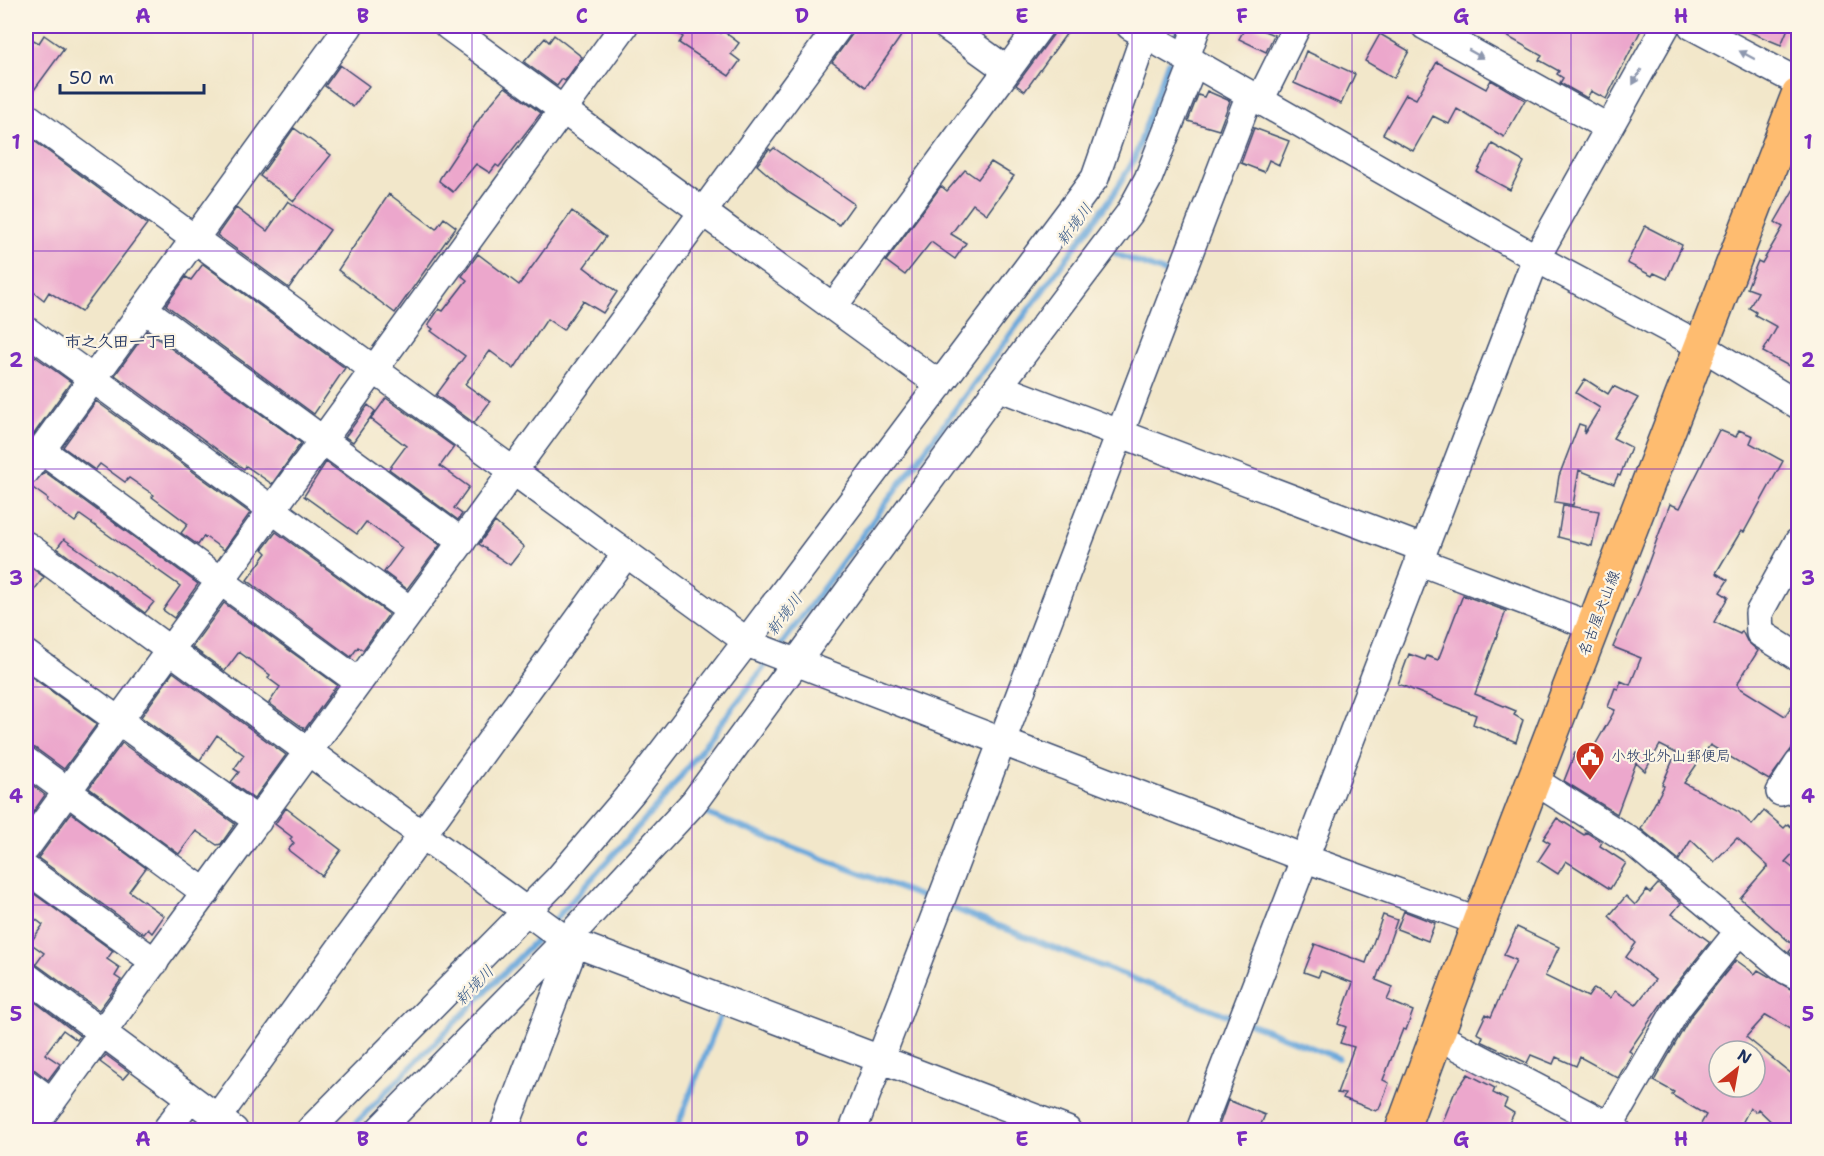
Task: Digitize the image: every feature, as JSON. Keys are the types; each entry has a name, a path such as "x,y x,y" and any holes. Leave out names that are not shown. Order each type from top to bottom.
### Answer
{"main road":[{"name":"名古屋犬山線","path":"1402,1131 1479,922 1535,782 1798,95"}],"street":[{"path":"349,26 33,460 221,581 359,682"},
{"path":"448,26 940,385"},
{"path":"26,848 624,26"},
{"path":"31,1131 839,26"},
{"path":"946,26 1007,70"},
{"path":"833,307 1040,26"},
{"path":"379,1131 567,940 694,802 792,663 1129,214 1148,179 1190,60 1197,26"},
{"path":"853,1131 1120,433 1255,97 1297,26"},
{"path":"1425,26 1610,128"},
{"path":"1200,1131 1536,258 1666,26"},
{"path":"1692,26 1798,82"},
{"path":"310,1131 528,913 632,792 750,643 1095,178 1149,32 1190,60 1536,258 1701,346 1798,405"},
{"path":"26,116 750,643 792,663 1304,858 1479,922"},
{"path":"144,309 462,542"},
{"path":"26,330 411,611"},
{"path":"998,387 1120,433 1594,627"},
{"path":"1798,542 1758,613 1760,633 1798,657"},
{"path":"26,546 422,837 567,940 1067,1131"},
{"path":"26,976 225,1124 422,837 626,554"},
{"path":"26,654 258,821"},
{"path":"26,761 206,893"},
{"path":"1780,792 1798,764"},
{"path":"1535,782 1635,844 1786,970 1798,976"},
{"path":"26,869 155,962"},
{"path":"1436,1035 1613,1128 1678,1007 1739,931"},
{"path":"504,1131 567,940"},
{"path":"26,1083 52,1102"},
{"path":"166,1131 190,1098"}],"building":[{"path":"667,26 710,26 721,33 723,31 739,43 731,54 740,61 729,76 679,43 683,37"},
{"path":"858,26 908,26 866,87 832,62"},
{"path":"1055,26 1072,26 1025,91 1016,85 1053,35"},
{"path":"1246,26 1252,26 1274,35 1266,52 1239,39"},
{"path":"1489,26 1643,26 1606,99 1591,91 1587,98 1560,83 1563,78 1557,74 1559,71 1539,60 1542,56"},
{"path":"1735,26 1789,26 1781,45"},
{"path":"1380,34 1409,51 1394,78 1365,61"},
{"path":"44,35 64,49 26,101 26,36 39,43"},
{"path":"554,35 582,57 565,81 562,79 557,86 524,62 545,38 549,42"},
{"path":"1306,51 1355,74 1341,104 1294,83"},
{"path":"1437,62 1486,89 1491,80 1525,100 1504,137 1457,109 1449,124 1433,116 1413,151 1383,134 1406,94 1416,99"},
{"path":"340,65 369,86 353,107 325,86"},
{"path":"505,87 541,113 499,167 496,165 490,173 476,164 453,192 439,181 440,178 484,112"},
{"path":"1207,91 1230,101 1219,130 1188,121 1198,95 1204,97"},
{"path":"294,128 331,155 294,201 260,176"},
{"path":"1254,128 1289,141 1279,165 1269,160 1264,172 1241,163"},
{"path":"26,135 147,224 81,312 49,292 44,300 26,286"},
{"path":"1492,144 1524,162 1510,190 1477,172"},
{"path":"774,148 854,204 839,225 788,192 757,165 769,149 771,151"},
{"path":"991,162 1014,176 987,214 973,204 951,234 966,243 955,259 931,242 905,275 886,261 941,186 947,191 965,170 978,179"},
{"path":"1798,182 1798,371 1763,352 1777,327 1755,315 1756,312 1749,308 1758,292 1747,288 1758,261 1762,263 1783,227 1775,222"},
{"path":"389,194 436,229 444,218 456,227 395,313 338,270"},
{"path":"288,201 330,230 289,288 217,235 236,208 267,231"},
{"path":"572,211 606,237 584,267 617,292 603,313 583,301 563,330 547,319 514,369 490,351 465,384 490,402 474,423 436,395 465,356 431,331 433,329 428,325 439,309 443,311 467,280 462,276 478,254 519,285"},
{"path":"1645,226 1682,245 1667,279 1654,273 1652,276 1627,263"},
{"path":"203,264 345,368 314,414 166,305 186,277 191,280"},
{"path":"147,331 301,443 272,484 246,466 244,469 115,375"},
{"path":"26,350 71,382 26,445"},
{"path":"1585,379 1608,394 1613,386 1638,398 1613,438 1631,447 1620,476 1618,475 1614,484 1579,470 1573,505 1555,502 1559,476 1579,424 1585,426 1584,434 1600,408 1576,393"},
{"path":"386,398 454,447 440,466 469,487 454,508 462,514 458,520 389,469 406,446 371,419"},
{"path":"96,401 250,513 224,550 204,536 198,545 181,533 188,524 152,497 154,495 129,478 125,482 100,464 95,470 63,447"},
{"path":"368,405 375,411 353,442 345,437"},
{"path":"1719,430 1736,437 1739,430 1753,436 1750,443 1783,461 1744,532 1741,531 1716,573 1728,580 1720,592 1728,597 1714,622 1740,634 1742,631 1747,641 1758,651 1737,684 1740,688 1785,716 1798,696 1798,740 1769,780 1710,745 1684,783 1739,812 1752,825 1764,811 1784,828 1788,824 1798,833 1798,848 1785,862 1798,872 1798,959 1789,952 1794,946 1740,898 1768,866 1737,838 1714,862 1691,840 1679,860 1641,829 1664,786 1662,785 1676,753 1660,745 1645,771 1636,763 1617,814 1564,781 1575,753 1582,756 1586,745 1594,747 1615,710 1608,707 1615,688 1618,689 1621,681 1630,685 1641,658 1613,647 1639,588 1670,504 1680,508"},
{"path":"326,462 440,545 407,589 384,572 402,548 366,522 357,534 304,496"},
{"path":"45,472 198,584 174,618 163,610 180,586 80,515 75,522 47,501 48,499 30,486"},
{"path":"1563,505 1599,511 1592,546 1558,537"},
{"path":"495,522 524,547 510,565 479,544"},
{"path":"276,532 389,614 363,650 358,647 351,657 247,580 267,553 263,549"},
{"path":"64,539 154,602 145,613 57,548"},
{"path":"26,564 44,577 26,601"},
{"path":"1463,595 1506,611 1475,694 1516,711 1514,715 1523,720 1516,742 1473,724 1476,715 1398,684 1409,654 1425,660 1427,656 1438,660"},
{"path":"224,603 337,685 305,729 269,703 280,687 268,678 270,675 239,652 225,671 192,647"},
{"path":"173,672 286,755 254,799 231,782 239,772 234,769 244,755 217,735 200,760 141,717"},
{"path":"26,673 97,724 64,769 35,748 26,746"},
{"path":"122,743 235,824 221,844 217,845 196,831 179,854 89,788"},
{"path":"26,780 45,795 26,822"},
{"path":"286,808 341,850 322,876 288,850 294,843 290,839 292,837 275,824"},
{"path":"71,813 146,868 129,891 164,916 152,933 148,929 144,934 38,858"},
{"path":"1557,818 1584,835 1586,832 1602,842 1600,846 1626,863 1610,889 1566,861 1558,874 1538,861 1550,843 1543,839"},
{"path":"1658,884 1681,903 1672,914 1710,942 1666,997 1629,1051 1632,1053 1618,1078 1580,1057 1576,1066 1556,1057 1553,1064 1531,1055 1527,1063 1481,1041 1483,1036 1477,1033 1486,1014 1491,1017 1516,960 1504,955 1517,927 1559,947 1545,976 1588,997 1594,988 1610,998 1615,991 1636,1005 1655,980 1626,957 1636,943 1609,916 1626,896 1635,905 1647,890 1650,893"},
{"path":"26,888 113,951 107,959 120,968 115,976 121,980 99,1010 36,964 44,953 30,943 43,925 26,912"},
{"path":"1404,911 1435,923 1428,941 1397,929"},
{"path":"1383,915 1397,920 1376,980 1393,987 1387,1000 1413,1011 1406,1030 1403,1029 1383,1080 1389,1083 1379,1109 1376,1111 1343,1098 1345,1094 1337,1093 1354,1047 1340,1043 1346,1027 1338,1024 1353,983 1321,971 1318,977 1304,972 1315,944 1366,963"},
{"path":"1736,960 1755,974 1758,970 1794,991 1792,996 1798,1000 1798,1034 1766,1015 1746,1037 1748,1039 1707,1039 1707,1099 1767,1099 1767,1054 1798,1079 1798,1131 1781,1131 1758,1109 1756,1112 1750,1108 1738,1131 1697,1131 1706,1115 1672,1095 1674,1092 1654,1081 1691,1016"},
{"path":"26,995 80,1036 77,1040 63,1030 45,1054 60,1064 48,1080 35,1070 26,1068 26,1040 33,1030 26,1025"},
{"path":"106,1055 129,1072 123,1079 100,1062"},
{"path":"1468,1074 1495,1088 1493,1093 1507,1100 1504,1107 1514,1113 1505,1131 1439,1131 1454,1094"},
{"path":"1228,1100 1265,1115 1258,1131 1217,1131"}],"waterway":[{"name":"新境川","path":"1175,40 1180,26"},
{"name":"新境川","path":"779,648 1111,198 1134,160 1168,62"},
{"path":"1116,254 1172,275"},
{"name":"新境川","path":"552,923 665,797 771,658"},
{"path":"707,814 935,902"},
{"path":"947,906 1237,1019"},
{"name":"新境川","path":"349,1130 543,933"},
{"path":"676,1130 723,1009"},
{"path":"1249,1023 1338,1058"}],"place":[{"name":"小牧北外山郵便局","path":"1590,782"}],"district":[{"name":"市之久田一丁目","path":"121,341"}]}
